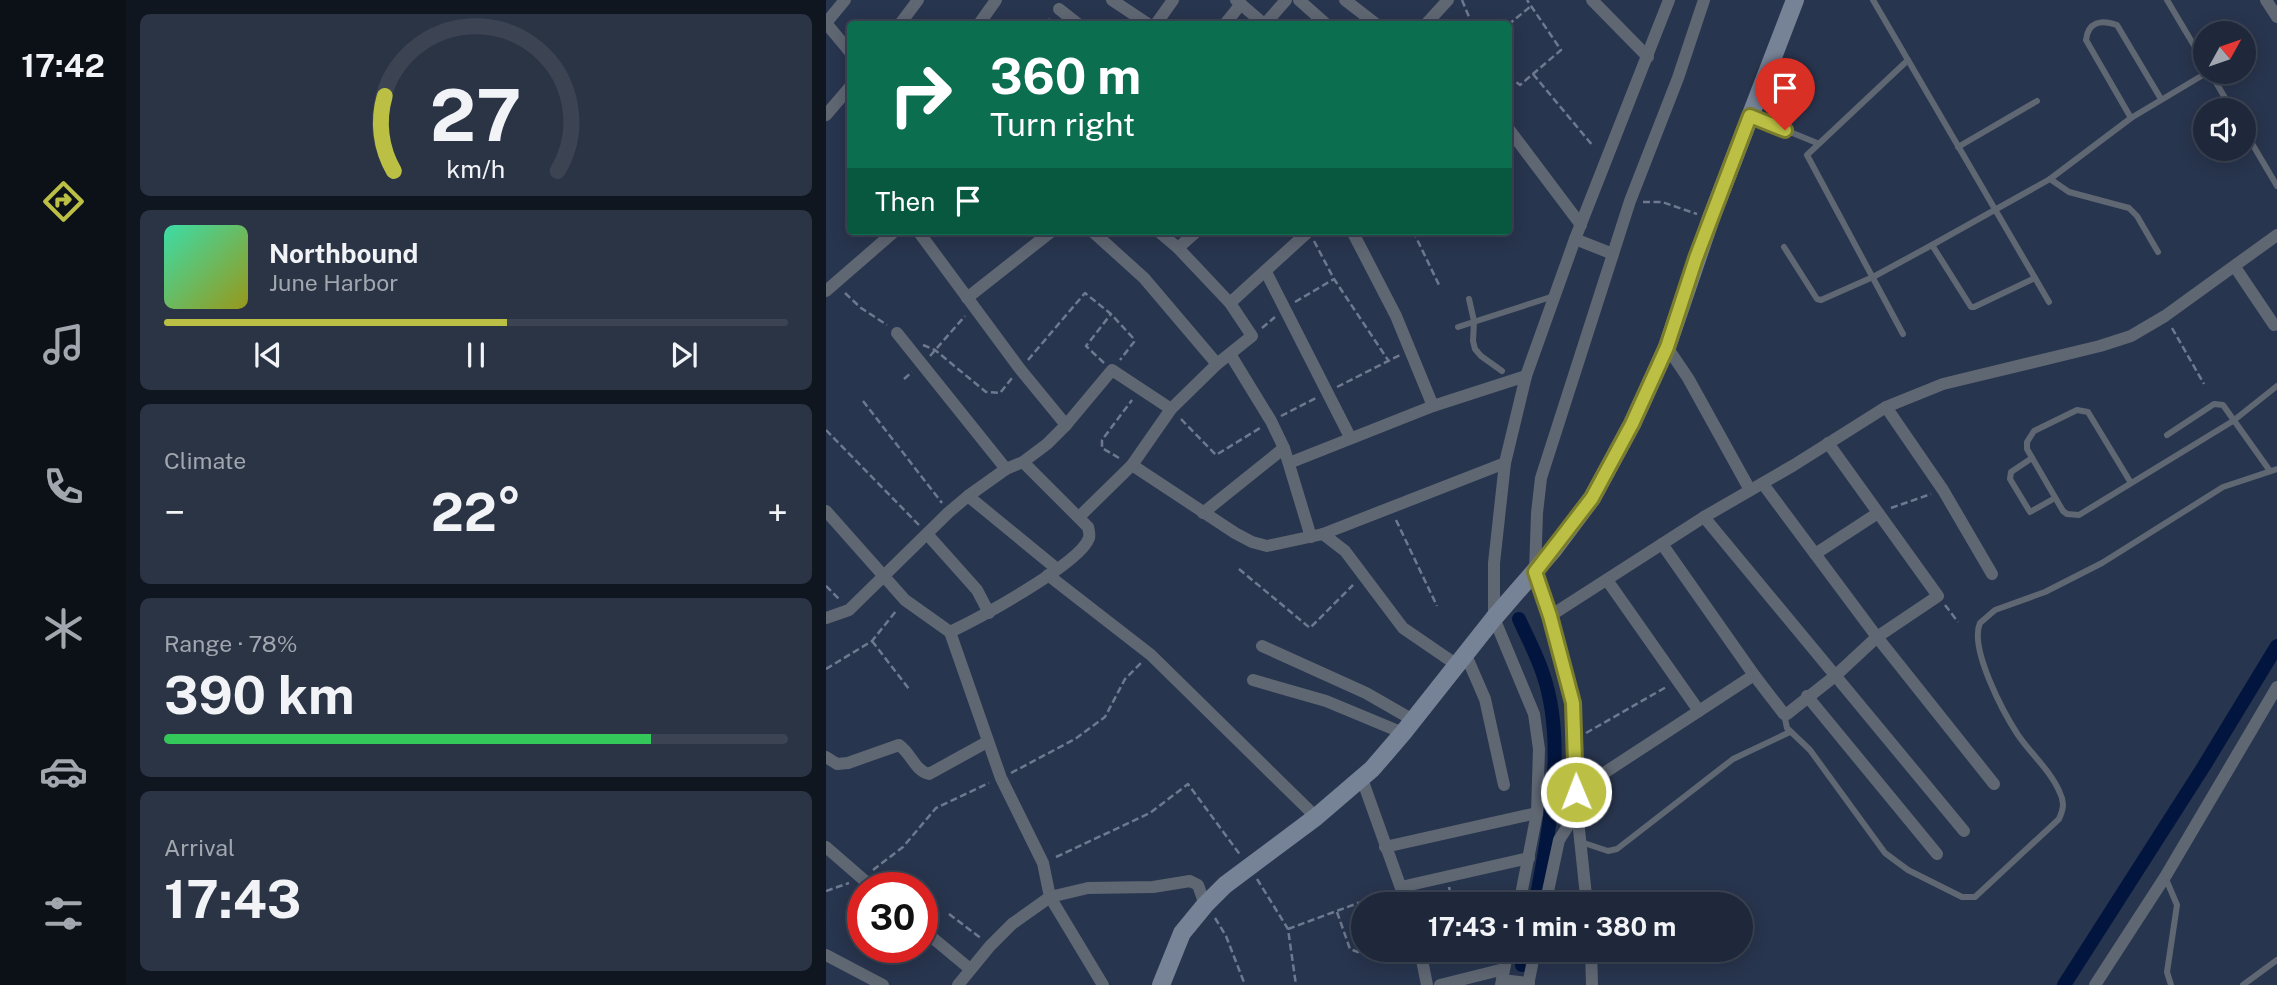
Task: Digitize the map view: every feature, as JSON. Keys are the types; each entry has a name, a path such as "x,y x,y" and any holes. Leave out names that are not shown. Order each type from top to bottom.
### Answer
{"main road":[{"path":"1161,985 1182,933 1205,905 1249,866 1362,779 1408,726 1493,618 1567,533 1606,477 1667,347 1711,218 1795,0"}],"street":[{"path":"845,0 826,23 847,48"},
{"path":"902,21 918,0"},
{"path":"981,21 996,0"},
{"path":"1112,0 1144,21"},
{"path":"1158,21 1173,0"},
{"path":"1268,21 1286,0"},
{"path":"1299,0 1323,21"},
{"path":"1345,0 1372,21"},
{"path":"1430,21 1448,0"},
{"path":"1592,0 1648,57"},
{"path":"1521,892 1537,813 1539,749 1536,722 1493,618 1493,563 1505,463 1526,376 1581,225 1670,0"},
{"path":"1586,892 1577,812 1573,703 1550,616 1535,572 1537,513 1543,467 1630,201 1678,78 1704,0"},
{"path":"2266,0 2277,17"},
{"path":"1227,21 1238,2 1261,21"},
{"path":"1059,9 1074,21"},
{"path":"826,115 847,93"},
{"path":"1512,133 1581,225"},
{"path":"831,287 890,235"},
{"path":"926,235 1020,369 1066,425"},
{"path":"971,302 1047,235"},
{"path":"1096,235 1144,278 1217,364"},
{"path":"1079,517 1132,464 1171,409 1217,364 1252,336 1230,303 1163,235"},
{"path":"1178,248 1193,235"},
{"path":"1230,303 1305,235"},
{"path":"1354,235 1396,316 1433,406"},
{"path":"1550,616 1704,517 1763,484 1886,407 1943,384 2115,342 2148,328 2277,235"},
{"path":"1576,239 1613,254"},
{"path":"2235,267 2274,325"},
{"path":"1266,272 1329,391 1350,437"},
{"path":"897,333 1006,470"},
{"path":"1667,347 1688,378 1750,491"},
{"path":"1230,354 1271,421 1284,448 1317,536 1345,551 1404,628 1461,659 1485,699 1504,785"},
{"path":"826,618 849,610 949,512 1006,470 1023,462 1066,425 1112,370 1171,409"},
{"path":"1289,463 1433,406 1526,376"},
{"path":"1886,407 1943,490 1992,574"},
{"path":"1662,544 1784,714 1835,676 1877,637 1938,596 1828,443"},
{"path":"1203,513 1284,448"},
{"path":"950,632 989,613 1052,572 1080,551 1089,539 1088,527 1023,462"},
{"path":"1132,464 1235,533 1261,545 1273,546 1317,536 1505,463"},
{"path":"1763,484 1877,637 1994,784"},
{"path":"968,496 1052,572 1151,655 1316,817"},
{"path":"826,511 905,600 950,632 986,742 1042,863 1050,897 1103,985"},
{"path":"1815,554 1878,513"},
{"path":"1704,517 1964,831"},
{"path":"927,534 977,590 989,613"},
{"path":"1607,580 1699,711"},
{"path":"1262,646 1366,693 1408,726"},
{"path":"1576,792 1754,675"},
{"path":"1253,680 1408,726"},
{"path":"2095,985 2165,877 2277,687"},
{"path":"1807,696 1937,854"},
{"path":"826,757 837,764 848,763 900,745 920,770 929,774 986,742"},
{"path":"1362,779 1403,892"},
{"path":"1548,892 1559,840 1577,812"},
{"path":"1385,847 1537,813"},
{"path":"826,847 855,872"},
{"path":"1401,887 1529,858"},
{"path":"958,985 990,946 1027,911 1050,897 1088,888 1153,887 1190,881 1198,885 1205,905"},
{"path":"938,942 970,968"},
{"path":"826,955 883,985"},
{"path":"1423,962 1427,985"},
{"path":"1440,985 1502,978 1529,984 1533,962"},
{"path":"1591,962 1592,985"}],"lane":[{"path":"1873,0 2049,302"},
{"path":"2167,0 2193,44"},
{"path":"2131,118 2086,40 2091,25 2099,21 2117,25 2161,99"},
{"path":"1903,334 1807,155 1908,60"},
{"path":"1784,247 1819,300 1873,277 2050,179 2131,118 2193,81"},
{"path":"1958,147 2037,101"},
{"path":"1750,116 1817,143"},
{"path":"2256,150 2277,186"},
{"path":"2050,179 2069,192 2129,208 2137,216 2158,252"},
{"path":"1932,246 1971,307 2035,278"},
{"path":"1458,327 1556,296"},
{"path":"1469,299 1474,321 1475,349 1502,371"},
{"path":"2131,483 2091,415 2083,410 2077,410 2034,431 2026,442 2027,449 2055,498 2067,514 2079,515 2234,421 2277,386"},
{"path":"1784,714 1787,728 1810,750 1885,853 1908,870 1962,897 1975,897 2059,819 2064,809 2061,794 2017,734 1991,681 1978,640 1980,623 1996,610 2045,592 2102,563 2223,487 2274,470 2223,405 2214,404 2167,435"},
{"path":"2032,458 2011,472 2010,479 2030,512 2055,498"},
{"path":"1581,842 1608,851 1616,849 1733,759 1790,732"},
{"path":"2165,877 2177,905 2167,972 2171,985"},
{"path":"2243,985 2277,960"}],"path":[{"path":"1462,0 1471,21"},
{"path":"1512,79 1520,85 1561,50 1527,0"},
{"path":"1512,22 1531,6"},
{"path":"1532,74 1593,146"},
{"path":"1630,201 1662,202 1711,218"},
{"path":"1171,409 1216,455 1271,421 1388,360 1334,279 1311,235"},
{"path":"1415,235 1440,287"},
{"path":"1252,336 1286,308 1334,279"},
{"path":"831,287 897,333"},
{"path":"971,302 935,351 992,394 1000,393 1082,294 1089,294 1111,314 1132,336 1134,342 1112,370 1086,346 1111,314"},
{"path":"2165,316 2204,384"},
{"path":"1132,464 1104,449 1102,445 1105,436 1140,389"},
{"path":"863,401 949,512"},
{"path":"826,429 927,534"},
{"path":"1878,513 1943,490"},
{"path":"1390,507 1437,606"},
{"path":"1239,569 1310,628 1363,575"},
{"path":"826,586 849,610"},
{"path":"1938,596 1958,622"},
{"path":"826,669 872,640 905,600"},
{"path":"872,640 909,689"},
{"path":"870,872 903,847 936,807 1075,740 1105,717 1125,679 1151,655"},
{"path":"1575,739 1677,681"},
{"path":"1042,863 1150,813 1188,784 1249,866 1288,929 1296,985"},
{"path":"826,891 847,883"},
{"path":"1288,929 1401,887"},
{"path":"1205,905 1226,936 1245,985"},
{"path":"1336,912 1351,949"},
{"path":"949,914 990,946"}],"waterway":[{"path":"1519,619 1543,674 1554,729 1555,759 1550,819 1538,892"},
{"path":"2064,985 2277,646"}],"route":[{"path":"1576,792 1573,703 1550,616 1535,572 1606,477 1632,424 1667,347 1696,258 1750,116 1785,130"}]}
